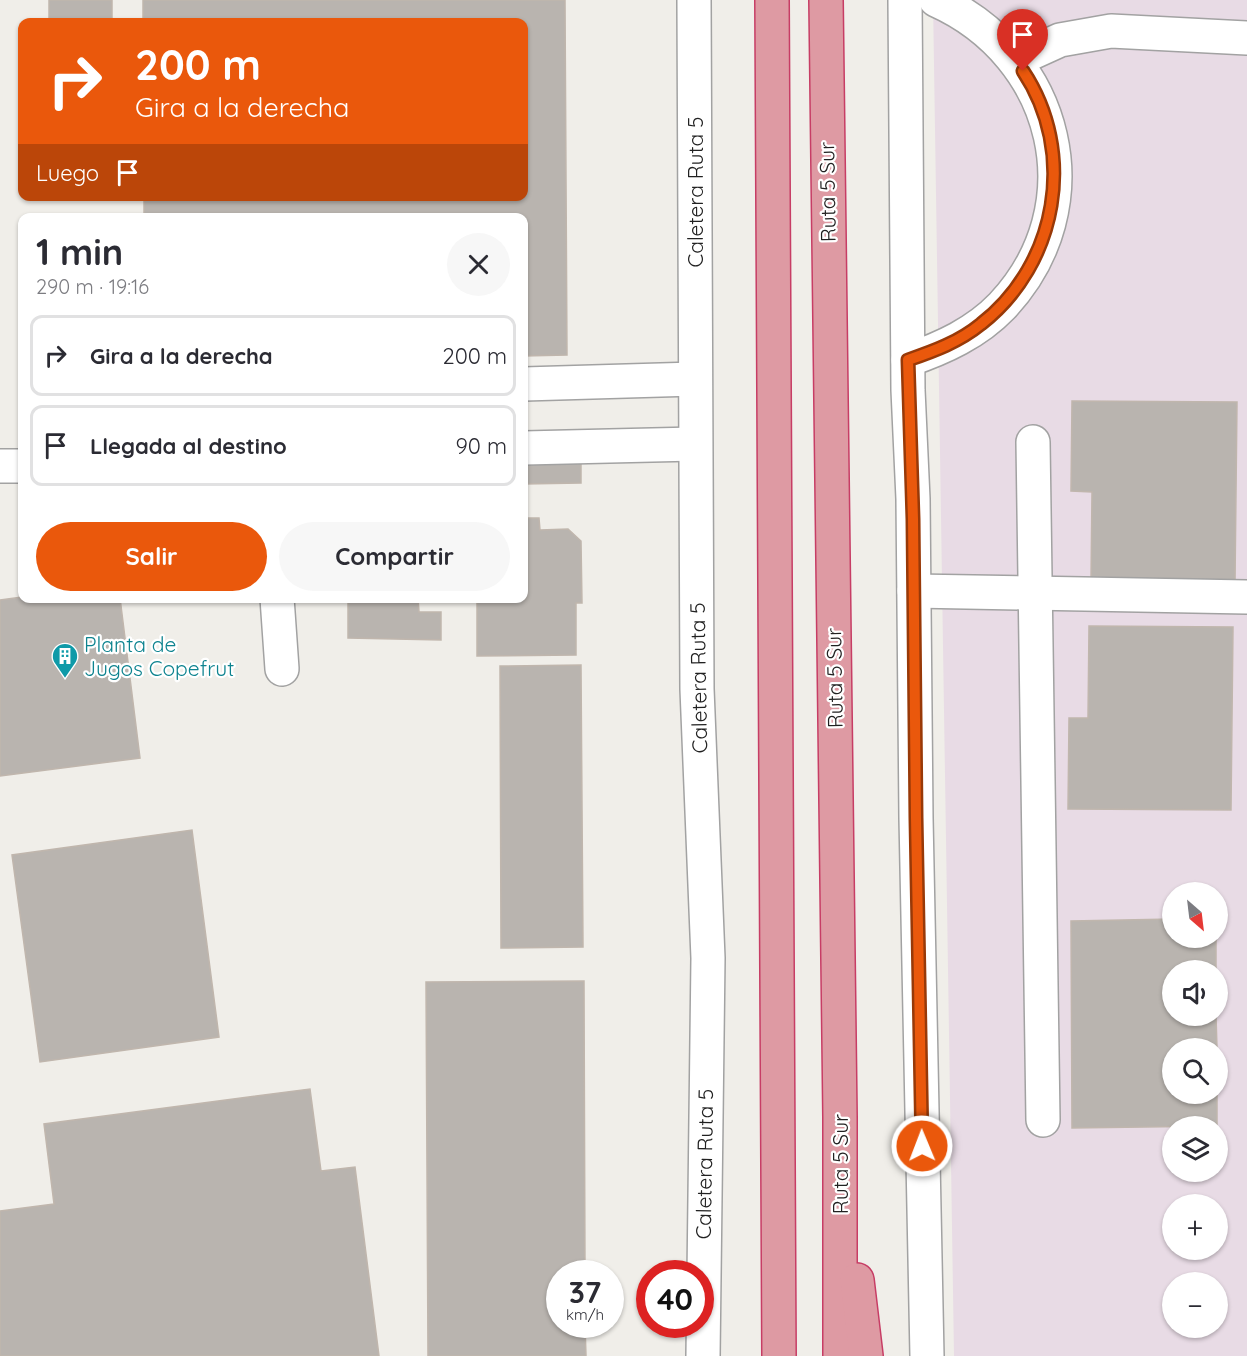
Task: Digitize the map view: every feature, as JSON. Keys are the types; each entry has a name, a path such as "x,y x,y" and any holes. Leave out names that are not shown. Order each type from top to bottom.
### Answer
{"highway":[{"path":"772,0 779,1356"},
{"name":"Ruta 5 Sur","path":"826,0 840,1117 840,1356"},
{"path":"840,1117 866,1356"}],"street":[{"name":"Caletera Ruta 5","path":"694,0 697,689 707,887 708,958 703,1356"},
{"path":"905,0 908,360 927,1356"},
{"path":"908,360 958,340 1001,307 1033,263 1044,238 1055,185 1051,141 1042,106 1016,60 978,23 936,0"},
{"path":"1016,60 1060,40 1111,30 1247,38"},
{"path":"528,384 695,378"},
{"path":"1033,442 1042,1120"},
{"path":"528,448 695,444"},
{"path":"0,466 18,466"},
{"path":"914,591 1247,597"},
{"path":"277,603 282,669"}],"shaded area":[{"path":"933,0 1247,0 1247,1356 954,1356"}],"building":[{"path":"49,0 112,0 112,18 49,18"},
{"path":"143,0 565,0 567,355 528,356 528,213 144,213 144,201 528,201 528,18 143,18"},
{"path":"1072,401 1237,402 1235,583 1091,582 1092,492 1071,491"},
{"path":"528,461 581,461 581,483 528,484"},
{"path":"528,518 539,518 540,530 568,529 581,541 582,603 576,603 576,655 477,656 477,603 528,603"},
{"name":"Planta de Jugos Copefrut","path":"18,598 18,603 121,603 140,758 0,776 0,600"},
{"path":"348,603 418,603 419,612 441,612 441,640 348,638"},
{"path":"1089,626 1233,627 1231,810 1068,809 1069,718 1088,718"},
{"path":"581,665 583,947 501,948 500,666"},
{"path":"192,830 219,1037 40,1062 12,855"},
{"path":"1162,919 1162,948 1216,948 1216,960 1162,960 1162,1026 1216,1026 1217,1038 1162,1038 1162,1104 1217,1104 1217,1116 1162,1116 1162,1127 1072,1128 1071,921"},
{"path":"584,981 585,1260 546,1260 546,1338 585,1338 586,1356 428,1356 426,982"},
{"path":"310,1089 321,1171 355,1167 379,1356 0,1356 0,1211 54,1204 44,1124"}],"place":[{"name":"Planta de Jugos Copefrut","path":"65,679"}],"route":[{"path":"922,1146 913,519 908,360 958,340 981,325 1001,307 1018,286 1033,263 1044,238 1055,185 1054,158 1050,132 1042,106 1023,71"}]}
